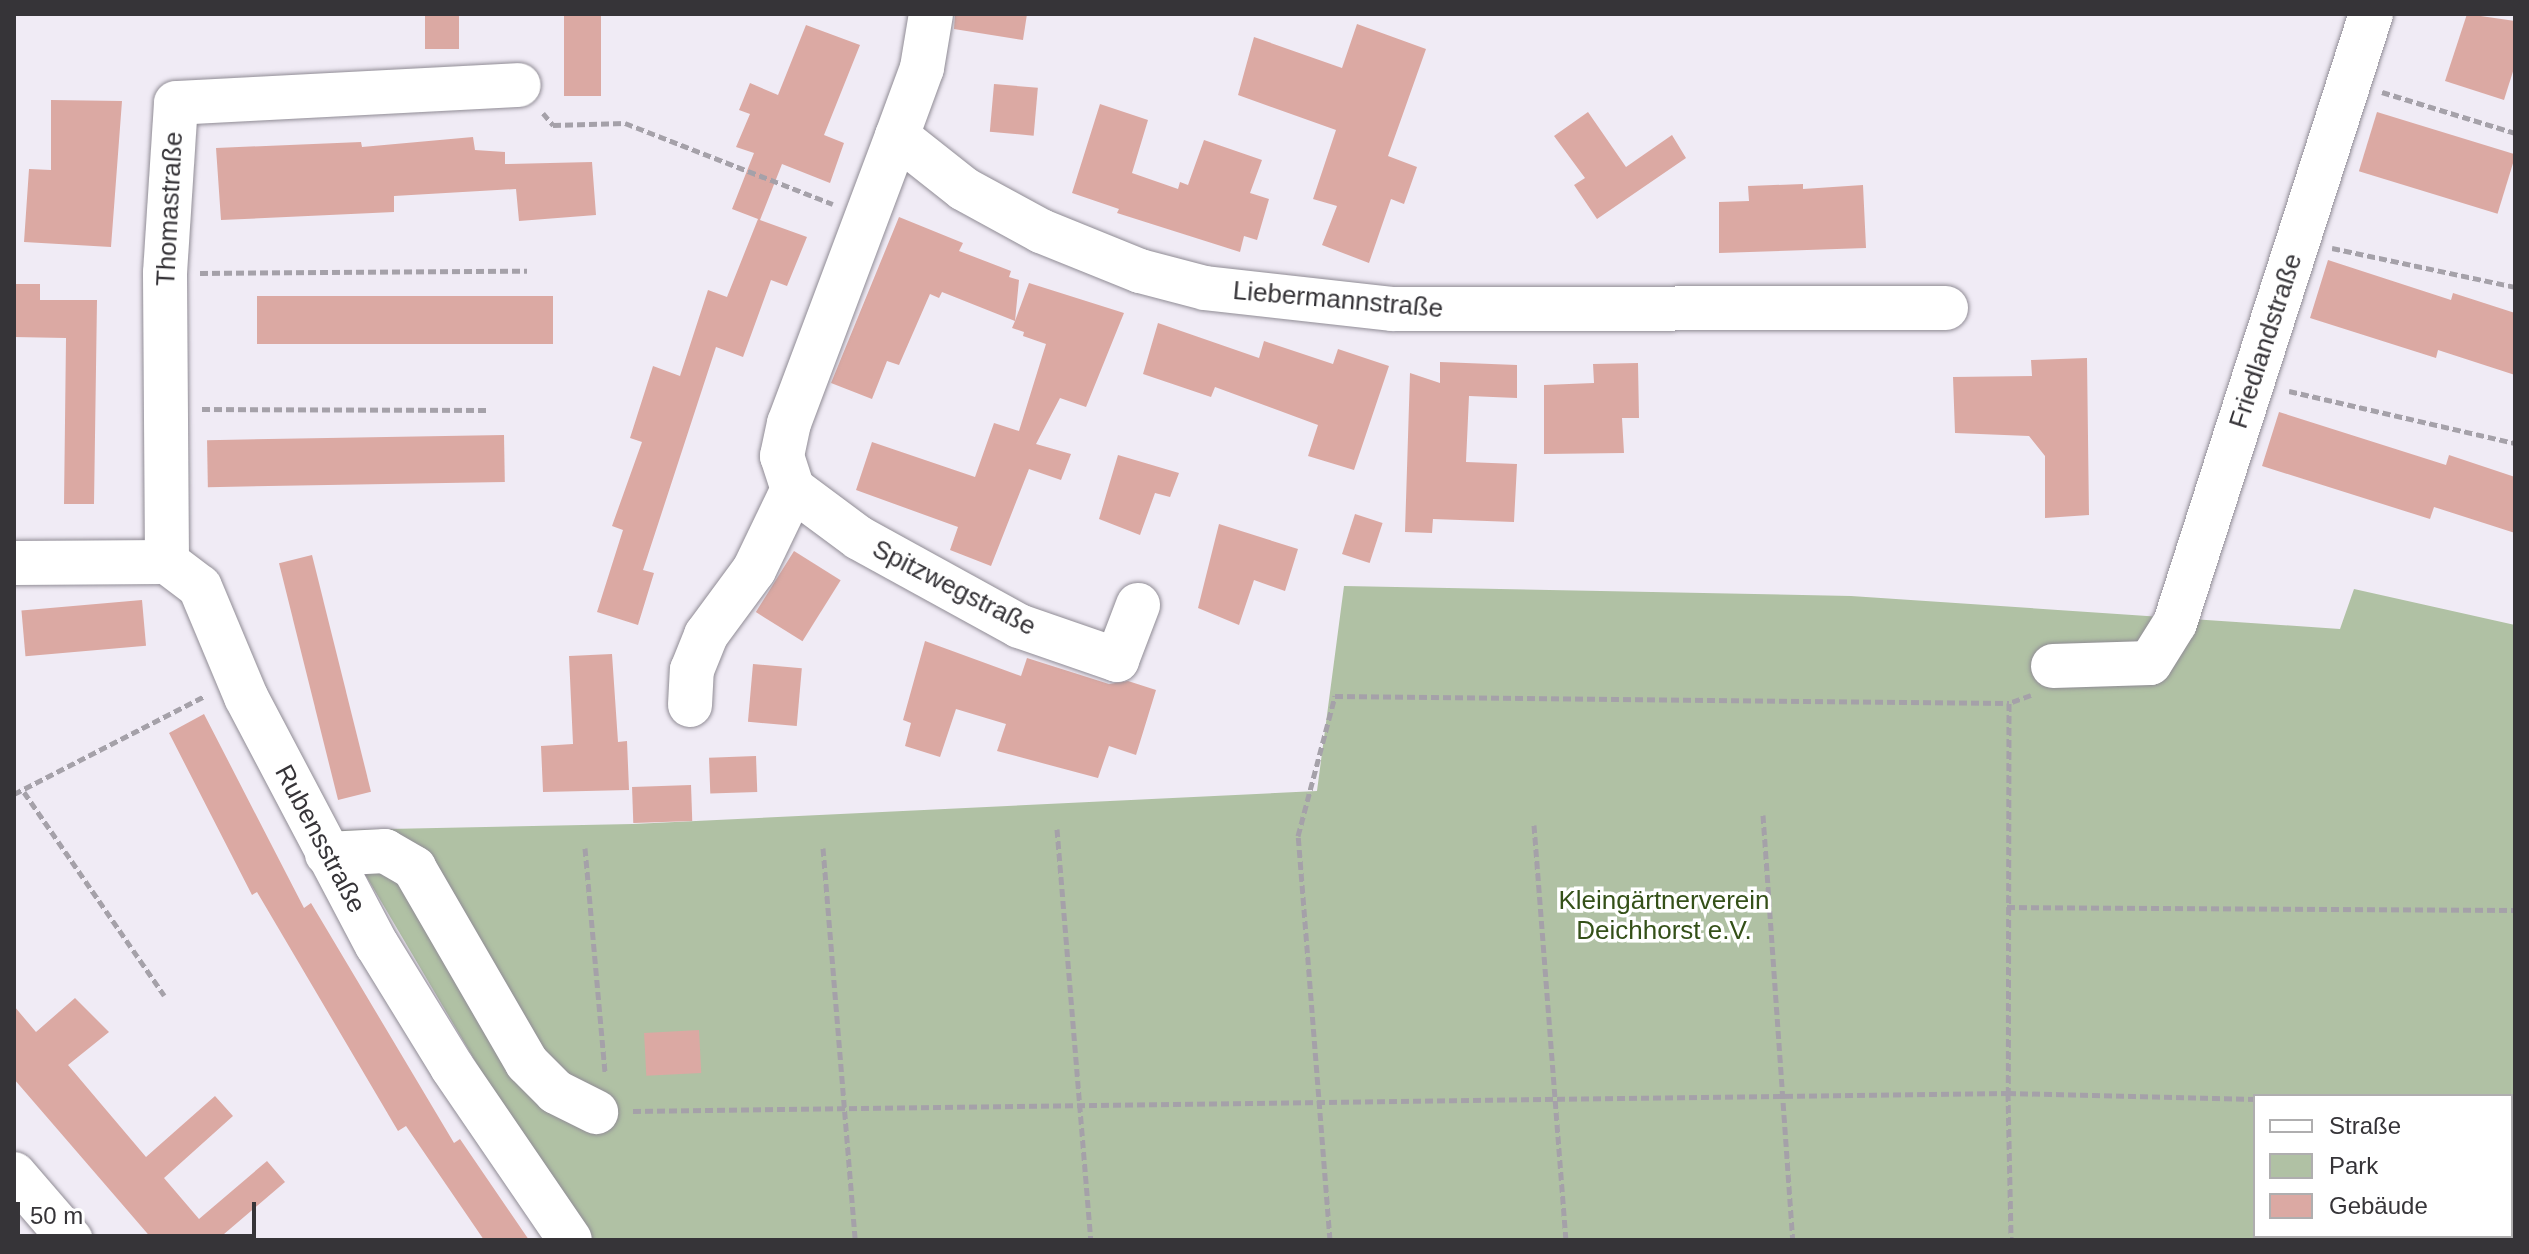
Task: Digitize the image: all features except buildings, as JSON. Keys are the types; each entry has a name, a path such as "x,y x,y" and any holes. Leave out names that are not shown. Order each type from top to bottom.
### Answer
{"street":[{"path":"690,705 692,670 706,635 754,570 793,489 782,456 789,423 863,217 922,68 931,14"},
{"name":"Friedlandstraße","path":"2053,666 2150,663 2175,623 2371,14"},
{"name":"Thomastraße","path":"167,562 165,273 176,103 519,85"},
{"name":"Liebermannstraße","path":"897,136 964,189 1041,231 1140,271 1205,288 1392,309 1946,308"},
{"name":"Spitzwegstraße","path":"793,489 859,538 1019,626 1117,660 1138,605"},
{"path":"14,563 167,562"},
{"name":"Rubensstraße","path":"167,562 200,587 238,678 327,854 452,1067 570,1240"},
{"path":"327,854 385,851 414,868 527,1063 556,1092 603,1112"},
{"path":"14,1174 71,1240"}],"path":[{"path":"2350,82 2515,133"},
{"path":"519,85 553,125 625,123 863,217"},
{"path":"2299,241 2515,287"},
{"path":"165,273 527,271"},
{"path":"2253,381 2515,443"},
{"path":"167,409 489,410"},
{"path":"1330,1240 1298,836 1335,696 2009,703 2030,697 2053,666"},
{"path":"14,794 24,792 238,678"},
{"path":"2009,703 2007,907 2011,1240"},
{"path":"24,792 164,995"},
{"path":"1763,815 1793,1240"},
{"path":"1534,825 1566,1240"},
{"path":"1057,829 1091,1240"},
{"path":"585,848 603,1112 2008,1093 2253,1099"},
{"path":"823,848 855,1240"},
{"path":"2007,907 2515,910"}],"green space":[{"name":"Kleingärtnerverein Deichhorst e.V.","path":"1344,586 1851,596 2340,629 2354,589 2515,625 2515,1240 594,1240 484,1076 339,830 633,824 1317,791"}]}
